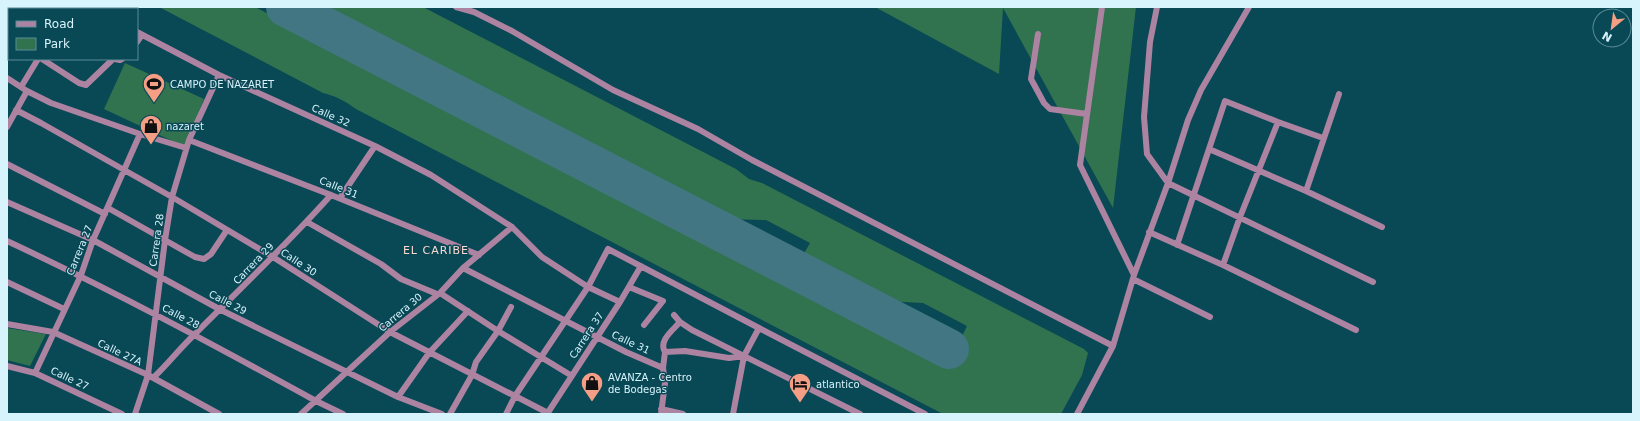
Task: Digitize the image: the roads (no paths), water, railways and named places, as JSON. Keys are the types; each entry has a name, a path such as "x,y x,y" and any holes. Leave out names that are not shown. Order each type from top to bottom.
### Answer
{"street":[{"path":"456,7 474,12 512,31 613,90 698,128 752,160 1113,346"},
{"path":"1102,7 1080,165 1133,277 1210,318"},
{"path":"1157,7 1150,42 1144,117 1148,154 1168,183 1373,282"},
{"path":"1077,414 1113,346 1133,277 1168,183 1188,120 1201,90 1249,7"},
{"name":"Calle 32","path":"140,34 219,75 375,146 431,175 512,226 542,257 588,287 620,302"},
{"path":"1038,34 1031,79 1044,103 1050,109 1087,114"},
{"path":"21,87 37,60"},
{"path":"44,60 79,83 86,85 117,60"},
{"name":"Carrera 28","path":"135,414 150,377 165,240 172,197 189,140 219,75"},
{"path":"7,78 50,103 186,148"},
{"path":"7,127 27,91"},
{"path":"1306,191 1339,94"},
{"path":"1177,244 1225,101 1323,138"},
{"name":"Calle 30","path":"16,110 41,122 123,171 172,197 273,257 390,332 547,414"},
{"path":"1224,266 1240,217 1278,122"},
{"name":"Carrera 27","path":"35,373 81,275 93,240 140,134"},
{"name":"Calle 31","path":"189,140 340,198 480,255"},
{"path":"340,198 375,146"},
{"path":"1209,149 1306,191 1382,227"},
{"path":"7,164 105,214"},
{"name":"Carrera 29","path":"150,377 221,310 307,222 331,195"},
{"name":"Calle 29","path":"7,202 93,240 221,310 398,397 442,414"},
{"path":"108,208 195,257 204,258 211,254 227,230"},
{"path":"307,222 381,264 401,279 438,294 468,311 572,376"},
{"name":"Carrera 30","path":"301,414 390,332 438,294 463,268 512,226"},
{"path":"1150,232 1356,330"},
{"name":"Calle 28","path":"7,241 81,275 343,414"},
{"path":"506,414 515,396 588,287 608,249 925,414"},
{"name":"Carrera 37","path":"547,414 620,302 641,266"},
{"name":"Calle 31","path":"463,268 626,352 663,368"},
{"path":"7,282 64,309"},
{"path":"629,286 663,301 644,325"},
{"path":"450,414 472,375 476,362 498,331 511,307"},
{"path":"398,397 429,353 468,311"},
{"path":"674,315 680,322 860,414"},
{"name":"Calle 31","path":"661,412 665,352 663,344 665,338 680,322"},
{"name":"Calle 27A","path":"7,324 53,332 150,377 219,414"},
{"path":"733,414 744,356 759,328"},
{"path":"665,352 685,352 728,358 744,356"},
{"name":"Calle 27","path":"7,366 35,373 122,414"},
{"path":"661,412 683,414"}],"place":[{"name":"CAMPO DE NAZARET","path":"154,104"},
{"name":"nazaret","path":"151,146"},
{"name":"AVANZA - Centro de Bodegas","path":"592,402"},
{"name":"atlantico","path":"800,404"}],"district":[{"name":"EL CARIBE","path":"436,250"}]}
